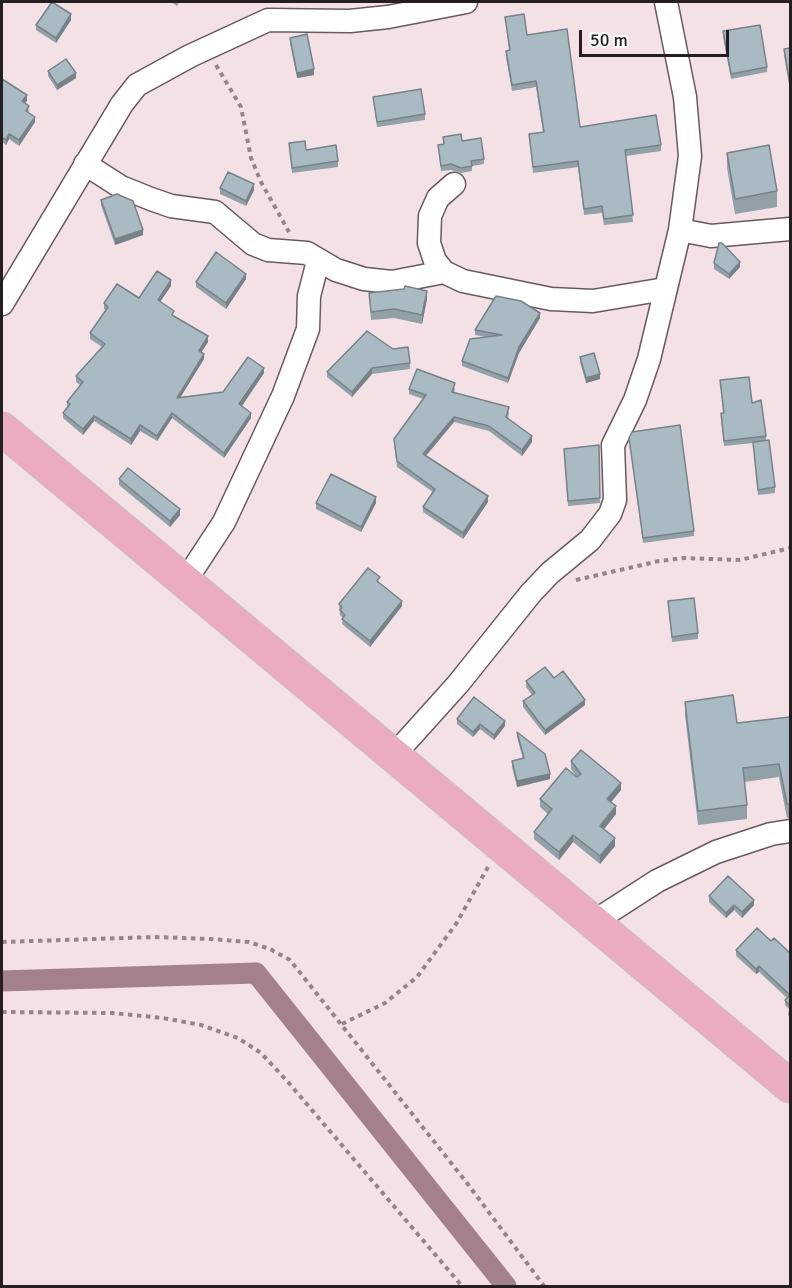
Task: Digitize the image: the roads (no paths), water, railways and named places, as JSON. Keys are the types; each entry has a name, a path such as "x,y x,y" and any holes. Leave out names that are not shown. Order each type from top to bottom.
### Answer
{"main road":[{"path":"2,429 395,754 790,1086"}],"street":[{"path":"2,303 122,104 137,86 206,48 268,20 350,21 388,17 466,2"},
{"path":"395,754 458,684 531,593 550,573 590,540 610,514 615,500 613,445 635,400 649,359 680,230 690,156 673,5"},
{"path":"85,164 121,187 152,199 171,206 215,212 253,244 268,250 312,257 336,270 364,279 392,282 444,272"},
{"path":"454,184 438,198 430,216 429,243 435,261 444,272 464,281 551,299 593,301 665,289"},
{"path":"680,230 711,236 790,229"},
{"path":"186,580 224,522 283,396 308,330 312,257"},
{"path":"595,921 657,881 716,852 771,834 790,831"}],"waterway":[{"path":"2,981 256,973 506,1286"}]}
